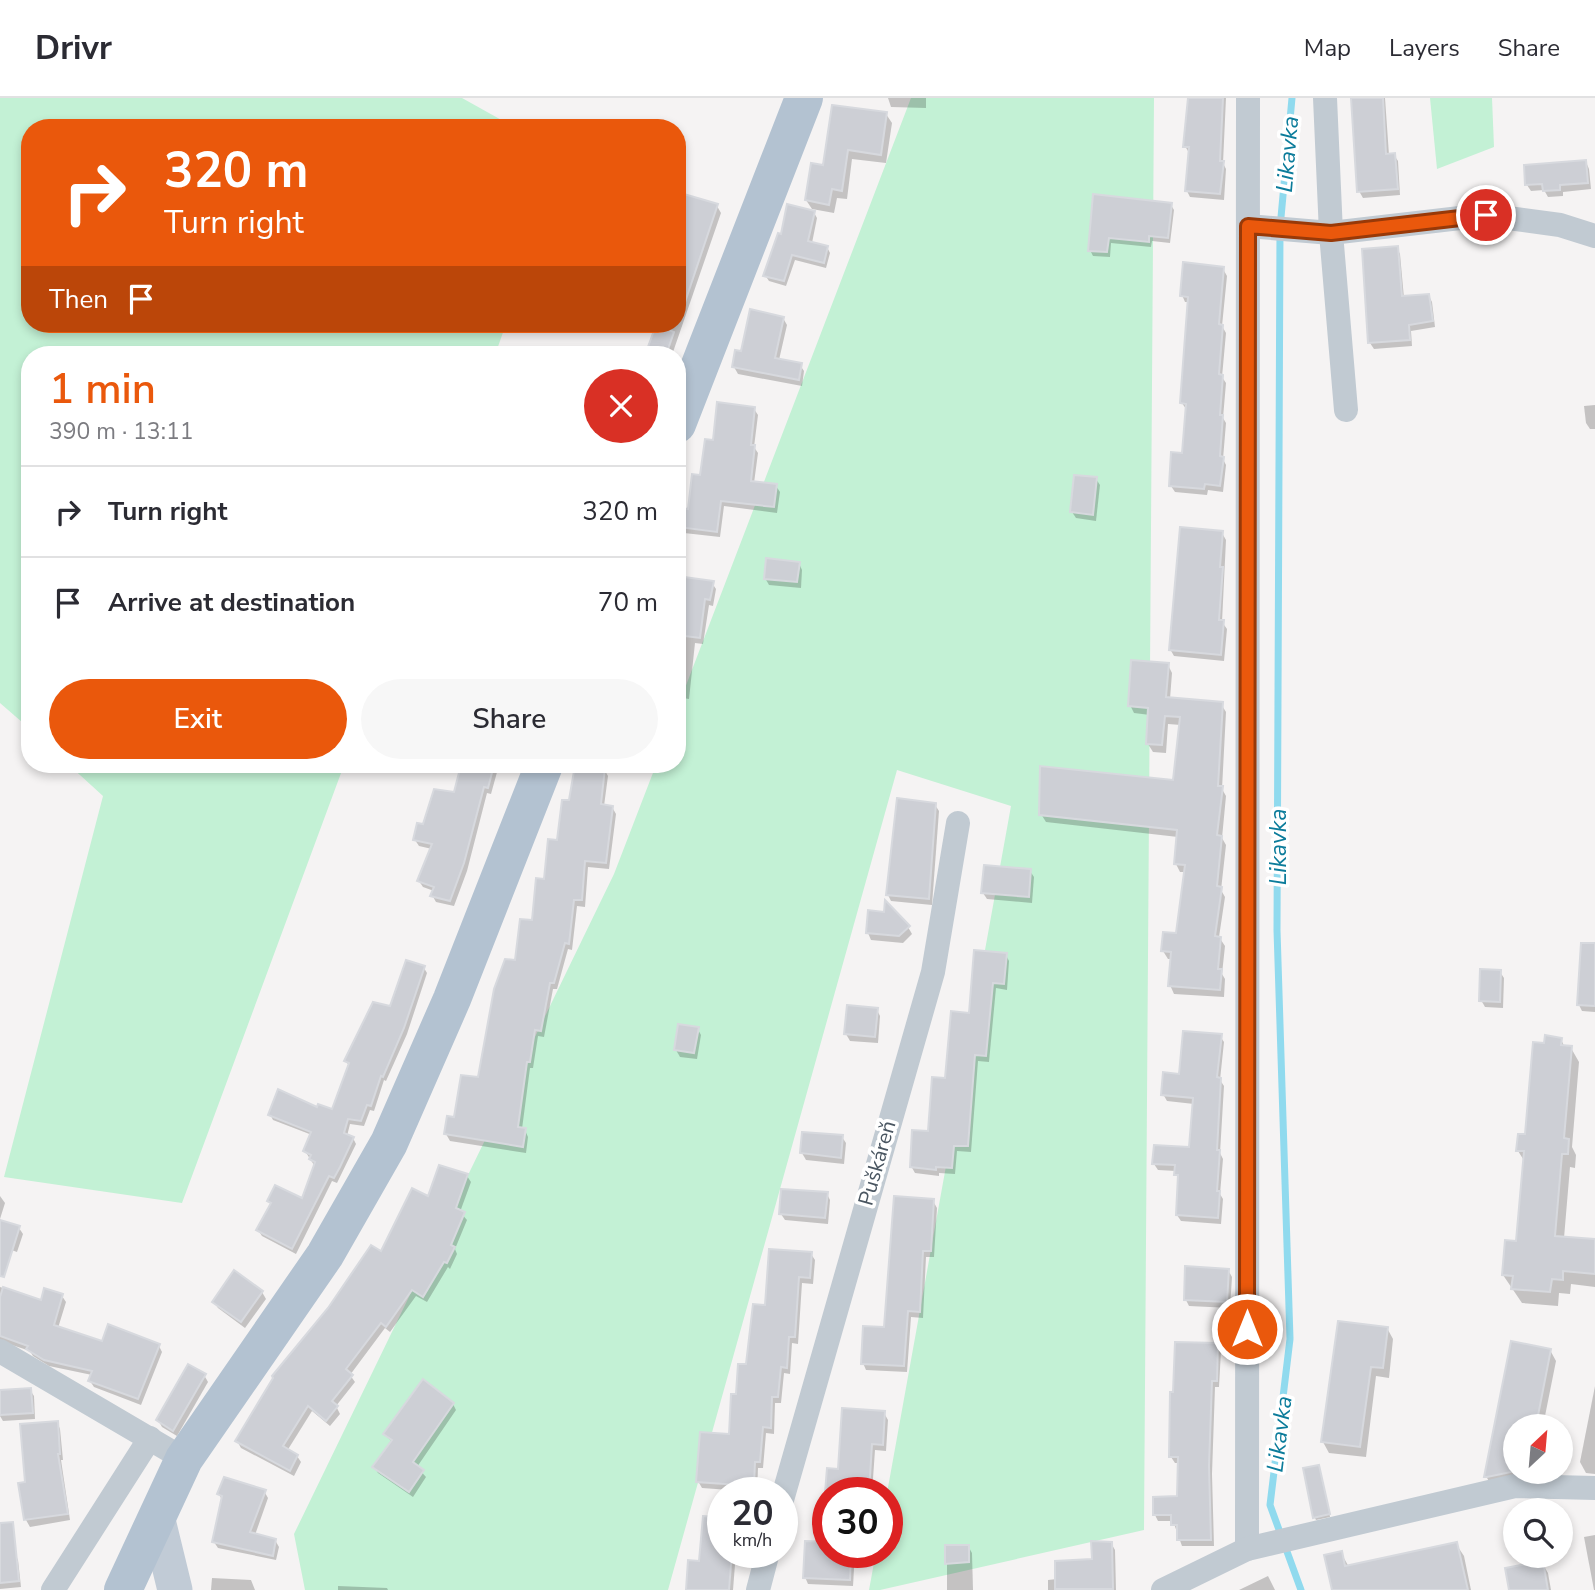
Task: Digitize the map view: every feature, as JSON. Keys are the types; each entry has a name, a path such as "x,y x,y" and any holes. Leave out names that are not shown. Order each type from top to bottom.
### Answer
{"main road":[{"path":"686,401 804,98"},
{"path":"123,1590 184,1459 325,1255 389,1143 452,999 541,773"}],"street":[{"path":"1247,1549 1248,98"},
{"path":"1325,98 1331,233 1346,410"},
{"path":"1248,226 1331,233 1486,215 1560,225 1595,236"},
{"name":"Puškáreň","path":"789,1477 933,972 958,823"},
{"path":"0,1351 184,1459"},
{"path":"53,1590 150,1438"},
{"path":"1163,1590 1247,1549 1515,1486 1595,1488"},
{"path":"157,1516 175,1590"},
{"path":"758,1590 764,1568"}],"green space":[{"path":"0,98 462,98 500,119 21,119 21,333 503,333 498,346 21,346 21,721 0,703"},
{"path":"911,98 1154,98 1144,1530 880,1590 869,1590 873,1568 903,1568 903,1477 890,1477 1011,806 897,770 668,1590 305,1590 294,1534 614,874 653,773 686,773 686,686"},
{"path":"1430,98 1492,98 1494,147 1437,169"},
{"path":"78,773 341,773 182,1203 4,1177 103,796"}],"building":[{"path":"1188,98 1223,98 1220,161 1224,161 1220,194 1185,191 1189,147 1183,147"},
{"path":"1351,98 1383,98 1386,154 1395,153 1398,189 1357,192"},
{"path":"832,105 887,112 881,155 848,150 842,191 832,189 829,205 805,200 811,163 823,165"},
{"path":"1586,160 1588,183 1560,185 1560,190 1543,191 1542,184 1525,185 1524,165"},
{"path":"1093,194 1172,203 1168,238 1149,236 1149,242 1109,238 1107,252 1088,251"},
{"path":"686,195 718,204 686,299"},
{"path":"787,204 815,211 808,241 828,246 824,263 792,255 784,281 763,276 778,233 781,234"},
{"path":"1398,246 1402,296 1429,294 1433,321 1409,325 1410,340 1368,343 1362,249"},
{"path":"1183,262 1224,267 1219,324 1223,325 1219,374 1223,375 1220,456 1224,457 1220,486 1205,484 1204,489 1169,486 1171,452 1182,453 1186,404 1180,403 1188,297 1180,296"},
{"path":"750,309 784,317 775,358 802,363 799,380 732,367 735,350 741,351"},
{"path":"653,333 674,333 669,346 648,346"},
{"path":"717,402 755,407 751,481 777,484 774,507 721,501 717,532 686,528 686,509 692,474 700,475 705,439 713,440"},
{"path":"1074,475 1097,477 1093,515 1070,512"},
{"path":"1180,527 1223,531 1219,620 1224,620 1221,655 1169,650"},
{"path":"766,558 800,562 797,582 764,579"},
{"path":"686,577 714,581 710,600 705,599 700,638 686,636"},
{"path":"1131,660 1169,663 1166,697 1223,702 1218,786 1223,786 1217,835 1222,836 1217,886 1222,887 1215,936 1221,937 1218,969 1222,969 1220,990 1168,986 1171,952 1161,951 1163,932 1176,933 1185,865 1174,864 1177,830 1039,815 1040,766 1173,780 1180,717 1165,716 1162,745 1146,744 1148,708 1128,706"},
{"path":"459,773 492,773 488,788 484,787 464,863 450,901 430,896 434,887 417,881 432,844 413,840 417,823 423,824 434,789 454,792"},
{"path":"574,773 604,773 601,804 613,806 606,863 585,861 582,900 574,900 569,944 565,943 554,983 550,983 541,1031 535,1030 530,1062 527,1062 518,1127 526,1128 523,1147 444,1134 447,1116 454,1117 461,1075 478,1077 494,989 505,959 515,960 520,919 532,920 536,878 544,879 548,839 557,840 562,800 569,800"},
{"path":"897,798 936,803 929,899 886,895"},
{"path":"984,865 1031,869 1029,897 981,893"},
{"path":"885,900 910,926 899,936 866,933 868,910 884,912"},
{"path":"1581,943 1595,943 1595,1006 1577,1005"},
{"path":"974,950 1007,953 1004,984 993,983 986,1056 975,1055 968,1146 954,1146 952,1168 936,1167 936,1170 910,1167 912,1130 928,1131 932,1077 945,1078 951,1011 969,1013"},
{"path":"406,960 425,966 404,1028 383,1077 381,1076 371,1106 367,1105 361,1121 348,1119 344,1133 354,1137 334,1178 329,1176 292,1249 256,1230 271,1203 267,1201 275,1185 302,1198 315,1162 309,1159 311,1155 303,1151 311,1132 268,1115 278,1089 317,1107 318,1104 332,1109 349,1063 344,1061 373,1002 390,1006"},
{"path":"1480,969 1501,970 1500,1002 1479,1001"},
{"path":"847,1005 878,1008 875,1037 844,1034"},
{"path":"678,1024 699,1027 694,1053 674,1050"},
{"path":"1183,1031 1222,1034 1217,1077 1221,1078 1217,1150 1220,1150 1218,1218 1176,1215 1178,1175 1174,1175 1175,1165 1152,1164 1154,1145 1189,1147 1193,1098 1161,1095 1163,1072 1179,1074"},
{"path":"1545,1035 1562,1038 1561,1045 1572,1046 1564,1138 1569,1139 1568,1154 1562,1154 1555,1236 1595,1239 1595,1274 1563,1271 1563,1280 1552,1279 1550,1292 1511,1289 1513,1276 1502,1275 1505,1240 1516,1241 1524,1151 1516,1151 1518,1134 1525,1134 1533,1042 1544,1043"},
{"path":"802,1132 843,1135 841,1158 800,1153"},
{"path":"439,1165 468,1174 456,1208 465,1212 451,1245 455,1247 423,1297 412,1290 386,1327 381,1323 346,1369 353,1375 332,1401 338,1406 326,1421 308,1406 283,1446 298,1455 290,1471 235,1441 272,1376 328,1308 371,1245 381,1251 412,1188 428,1196"},
{"path":"781,1189 828,1192 825,1218 779,1214"},
{"path":"894,1196 934,1199 931,1251 923,1251 920,1312 908,1311 904,1366 861,1364 863,1326 884,1327"},
{"path":"0,1220 20,1226 4,1277 0,1276"},
{"path":"769,1249 812,1252 810,1278 799,1277 795,1337 789,1337 787,1368 781,1367 778,1397 772,1397 771,1428 763,1427 760,1462 755,1462 754,1477 707,1477 707,1483 696,1482 700,1432 729,1434 731,1394 736,1394 738,1364 746,1364 753,1304 765,1305"},
{"path":"1185,1266 1229,1269 1227,1302 1184,1300"},
{"path":"234,1270 263,1291 241,1322 212,1302"},
{"path":"3,1287 41,1300 44,1288 63,1294 54,1325 102,1341 108,1324 160,1344 138,1399 88,1381 92,1371 44,1360 26,1349 28,1346 0,1336 0,1297"},
{"path":"1338,1321 1388,1327 1383,1368 1371,1367 1360,1447 1321,1442"},
{"path":"1511,1341 1551,1349 1538,1414 1503,1414 1503,1474 1484,1477"},
{"path":"1175,1342 1218,1343 1217,1381 1212,1381 1209,1466 1211,1540 1177,1540 1177,1525 1171,1525 1171,1515 1153,1515 1153,1497 1177,1496 1178,1457 1169,1457 1170,1392 1173,1392"},
{"path":"188,1364 206,1374 173,1431 156,1420"},
{"path":"423,1379 454,1403 413,1462 424,1470 409,1492 372,1467 392,1440 383,1434"},
{"path":"31,1388 33,1413 0,1415 0,1390"},
{"path":"842,1408 885,1411 883,1445 872,1444 870,1477 826,1477 827,1468 838,1469"},
{"path":"58,1421 58,1454 68,1514 24,1520 18,1483 25,1482 20,1424"},
{"path":"1319,1465 1330,1514 1313,1518 1303,1468"},
{"path":"224,1477 266,1490 250,1532 276,1539 273,1556 212,1542 222,1496 217,1494"},
{"path":"703,1516 707,1516 707,1568 731,1568 729,1590 686,1590 688,1560 699,1561"},
{"path":"13,1522 19,1581 0,1583 0,1523"},
{"path":"805,1541 812,1541 812,1568 850,1568 850,1580 803,1578"},
{"path":"1091,1541 1112,1542 1113,1589 1055,1589 1055,1561 1092,1559"},
{"path":"1457,1542 1468,1590 1332,1590 1324,1555 1342,1551 1345,1566"},
{"path":"945,1545 969,1545 969,1562 945,1564"},
{"path":"1505,1568 1544,1568 1548,1590 1509,1590"}],"waterway":[{"name":"Likavka","path":"1292,98 1280,228 1277,930 1290,1339 1270,1505 1301,1590"}],"route":[{"path":"1247,1329 1248,226 1331,233 1486,215"}]}
